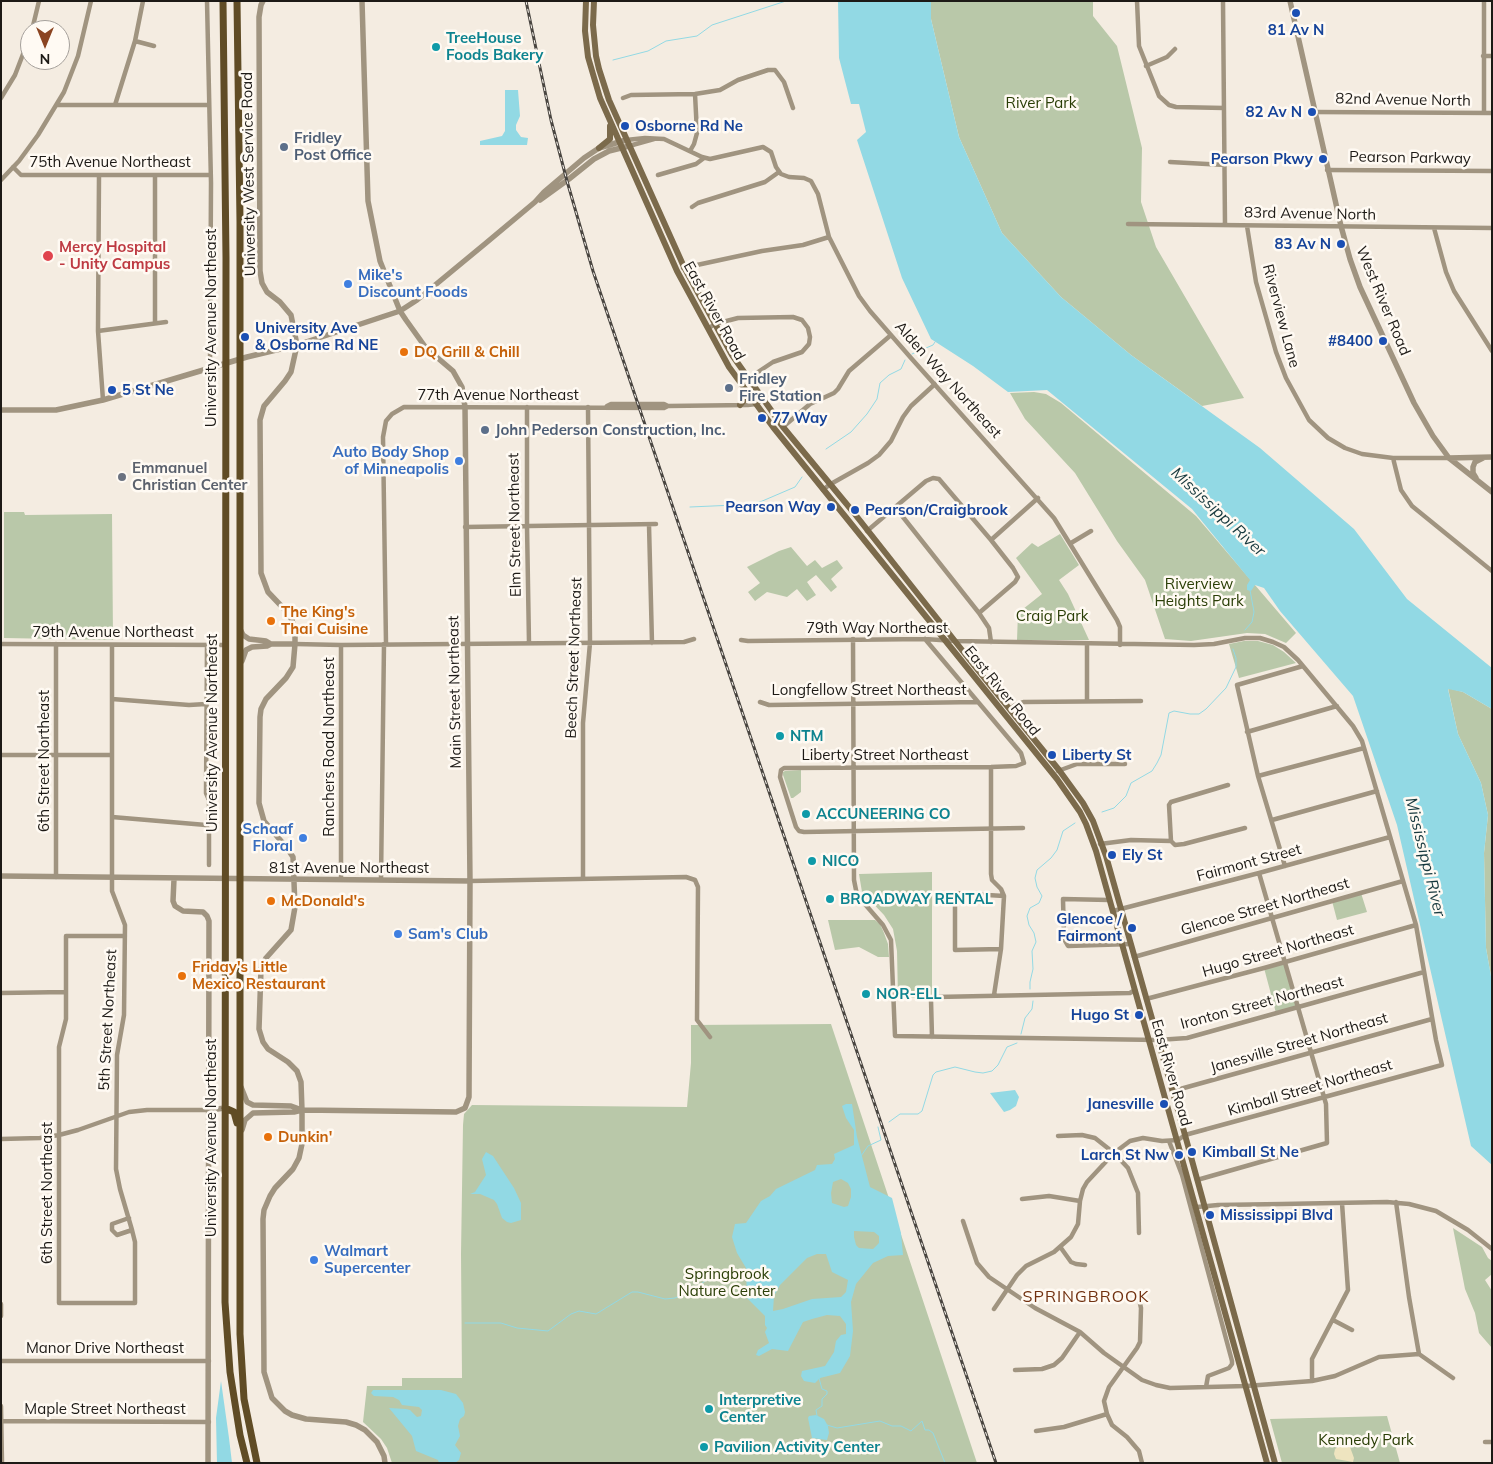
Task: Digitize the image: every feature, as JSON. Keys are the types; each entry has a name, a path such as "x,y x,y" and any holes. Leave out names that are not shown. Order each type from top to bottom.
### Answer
{"main road":[{"name":"University Avenue Northeast","path":"223,1 226,258 226,1316 230,1372 240,1434 247,1463"},
{"name":"University Avenue Northeast","path":"237,1 240,222 240,1352 244,1399 257,1463"},
{"name":"East River Road","path":"586,1 585,32 590,66 598,93 620,145 729,366 745,388 783,427 854,513 955,642 1060,770 1083,803 1102,844 1131,944 1274,1463"},
{"name":"East River Road","path":"594,1 594,36 599,70 609,100 680,269 715,324 759,402 823,490 1053,775 1080,812 1094,843 1197,1207 1266,1463"},
{"path":"599,148 610,139 610,123"},
{"path":"740,405 745,399 745,388"},
{"path":"225,1108 232,1110 236,1115 240,1144"},
{"path":"1260,1463 1262,1446"}],"street":[{"path":"34,20 39,1"},
{"path":"1,180 38,135 57,105 76,62 91,1"},
{"path":"114,105 136,41 143,1"},
{"path":"207,1 210,175 210,368"},
{"name":"University West Service Road","path":"263,1 259,17 260,270 262,283 267,292 280,302 291,315 297,345 291,372 286,381 264,406 260,420 261,573 268,592 292,620 295,631 295,644 293,667 286,678 266,698 261,709 259,803 267,826 287,848 293,858 295,907 291,930 266,958 261,969 259,1029 263,1042 268,1049 288,1062 298,1073 301,1082 302,1110 302,1143 299,1158 293,1170 275,1188 270,1196 262,1219 263,1337 266,1379 272,1398 280,1407 292,1415 306,1419 346,1422 365,1430 377,1442 384,1456 385,1463"},
{"name":"Main Street Northeast","path":"302,1110 456,1112 465,1108 469,1097 470,881 464,407 462,387 453,371 426,348 400,311 380,261 368,202 362,1"},
{"path":"1137,1 1138,39 1141,54 1163,104 1183,108 1224,108"},
{"path":"1223,1 1225,225"},
{"name":"West River Road","path":"1290,1 1327,170 1352,267 1420,414 1433,436 1448,458 1492,492"},
{"path":"1484,1 1484,113"},
{"path":"136,41 154,46"},
{"path":"1146,66 1167,58 1175,49"},
{"path":"1483,56 1492,56"},
{"path":"1,98 15,75 20,62"},
{"path":"623,98 631,95 695,94 720,90 738,80 768,70 775,70 784,82 792,108"},
{"path":"690,151 697,133 695,94"},
{"path":"57,105 209,105"},
{"name":"82nd Avenue North","path":"1315,112 1492,113"},
{"path":"1,410 56,410 103,400 240,359 297,345 400,311 417,300 536,202 544,192 584,158 599,148 620,145 645,138 657,138 666,139 704,158 714,159 757,147 770,150 779,172 765,182 698,203 692,207"},
{"path":"536,202 548,196 594,159 620,145"},
{"path":"658,175 696,164 704,158"},
{"path":"1170,162 1225,165"},
{"name":"75th Avenue Northeast","path":"13,167 21,175 210,175"},
{"name":"Pearson Parkway","path":"1327,170 1492,171"},
{"name":"Alden Way Northeast","path":"779,172 786,177 804,178 813,184 818,194 829,237 859,296 891,335 1058,522 1117,620 1120,627 1120,645"},
{"path":"99,175 98,331 103,400"},
{"path":"155,322 156,175"},
{"name":"83rd Avenue North","path":"1128,224 1492,228"},
{"name":"Riverview Lane","path":"1247,226 1256,282 1276,352 1286,378 1309,420 1328,438 1345,448 1374,456 1448,458"},
{"path":"1434,228 1449,282 1492,351"},
{"path":"680,269 762,251 803,245 829,237"},
{"path":"709,328 715,324 738,318 793,317 802,320 808,328 809,344 802,352 773,362 758,372"},
{"path":"98,331 166,322"},
{"path":"783,427 810,404 834,393 848,371 891,335"},
{"path":"823,490 879,455 891,441 911,406 935,384"},
{"name":"77th Avenue Northeast","path":"385,644 383,437 386,421 392,414 404,407 664,408 668,406 740,405 759,402"},
{"name":"Elm Street Northeast","path":"527,407 529,644"},
{"name":"Beech Street Northeast","path":"584,879 583,723 590,643 588,407"},
{"path":"1448,458 1492,457"},
{"path":"1393,458 1401,490 1412,506 1492,571"},
{"path":"1477,481 1473,473 1473,467 1477,460 1484,458"},
{"path":"867,531 926,481 932,478 939,479 991,540 1018,577 1015,582 979,612"},
{"path":"991,540 1038,498"},
{"path":"895,507 979,612 989,628 991,642"},
{"path":"465,527 656,524"},
{"path":"649,525 652,643"},
{"path":"1071,543 1091,531"},
{"path":"240,629 249,639 266,641 271,644"},
{"name":"79th Way Northeast","path":"741,640 925,639 955,642 1120,645 1214,644 1253,637 1266,639 1284,647 1303,666"},
{"path":"240,685 243,657 246,650 252,647 271,644 652,643 684,642 694,639"},
{"path":"925,639 978,702"},
{"path":"853,640 854,831 1023,828"},
{"name":"79th Avenue Northeast","path":"1,644 225,645"},
{"name":"6th Street Northeast","path":"56,644 56,877"},
{"path":"381,880 385,644"},
{"path":"1087,644 1087,701"},
{"name":"5th Street Northeast","path":"112,645 112,878 114,897 125,924 124,1015 117,1055 116,1169 132,1230"},
{"path":"206,825 209,819 209,800 206,793 207,645"},
{"name":"Ranchers Road Northeast","path":"341,645 341,879"},
{"path":"1285,866 1258,776 1236,685 1303,666 1358,733 1364,748 1416,926 1432,1019"},
{"path":"112,699 188,705 206,704"},
{"path":"1010,709 1024,702 1141,701"},
{"name":"Longfellow Street Northeast","path":"760,702 769,705 978,702"},
{"name":"Liberty Street Northeast","path":"854,831 800,831 796,827 780,777 782,770 787,768 991,767 1016,766 1024,763 1021,753 978,702"},
{"path":"1247,732 1337,706"},
{"path":"1258,776 1364,748"},
{"path":"1,755 112,755"},
{"path":"1053,775 1060,770 1078,764 1124,764"},
{"path":"991,767 990,828 992,880 1001,889 1004,896 1001,949 994,995"},
{"path":"1171,842 1169,805 1171,802 1228,785"},
{"path":"1272,820 1377,791"},
{"path":"112,817 206,825"},
{"path":"206,825 209,831 209,865"},
{"path":"1094,843 1102,844 1131,840 1171,842 1175,845 1244,828"},
{"name":"Ironton Street Northeast","path":"854,831 854,880 857,895 884,925 891,940 895,1036 1158,1040 1187,1038 1424,972"},
{"name":"Fairmont Street","path":"1113,911 1390,837"},
{"path":"1197,1180 1327,1143 1327,1114 1324,1097 1259,873"},
{"name":"81st Avenue Northeast","path":"1,876 470,881 686,877 695,880 698,887 698,1020 710,1037"},
{"path":"174,879 173,901 175,906 183,911 203,912 208,919 210,1110 208,1463"},
{"name":"Glencoe Street Northeast","path":"1134,957 1403,881"},
{"path":"1001,949 955,950 955,893 1004,896"},
{"path":"1109,900 1063,899 1064,939 1068,946 1131,944"},
{"name":"Hugo Street Northeast","path":"1146,999 1416,926"},
{"name":"6th Street Northeast","path":"125,936 66,936 66,1020 59,1046 59,1303 135,1303 134,1242 132,1230"},
{"path":"932,1037 931,1000 936,997 1130,993 1135,990"},
{"path":"1,993 66,992"},
{"name":"Janesville Street Northeast","path":"1172,1091 1432,1019"},
{"name":"Kimball Street Northeast","path":"1185,1135 1442,1065 1432,1019"},
{"path":"240,1084 250,1104 291,1106 302,1110"},
{"path":"1,1139 40,1138 59,1135 129,1112 225,1108"},
{"path":"240,1144 243,1124 248,1116 255,1112 294,1112 302,1110"},
{"path":"994,1309 1026,1266 1062,1248 1071,1238 1078,1224 1083,1188 1114,1153 1123,1145 1136,1139 1169,1141 1178,1140 1185,1135"},
{"path":"1058,1136 1089,1136 1101,1141 1128,1168 1135,1184 1139,1203 1139,1234"},
{"path":"1169,1141 1182,1175 1232,1361 1229,1368 1208,1376 1206,1387"},
{"path":"1022,1199 1049,1196 1080,1201"},
{"path":"1197,1207 1396,1202 1436,1211 1468,1230 1492,1249"},
{"path":"1396,1202 1419,1354"},
{"path":"1312,1382 1312,1359 1348,1290 1342,1203"},
{"path":"129,1218 112,1224 112,1230 117,1235 132,1230"},
{"path":"963,1221 977,1264 989,1277 1035,1308 1080,1332 1104,1353 1142,1380 1156,1386 1170,1388 1254,1386 1312,1382 1335,1376 1379,1357 1419,1354 1452,1378"},
{"path":"1062,1248 1071,1262 1085,1265"},
{"path":"1139,1299 1142,1308 1140,1342 1110,1387 1104,1401 1112,1425 1127,1437 1139,1451 1142,1463"},
{"path":"1,1304 1,1316"},
{"path":"1333,1320 1352,1330"},
{"path":"1015,1370 1042,1369 1054,1365 1062,1358 1080,1332"},
{"name":"Manor Drive Northeast","path":"1,1360 209,1361"},
{"path":"1,1406 2,1463"},
{"path":"1036,1431 1064,1427 1107,1414"},
{"name":"Maple Street Northeast","path":"2,1421 209,1422"},
{"path":"1485,1442 1492,1442"}],"green space":[{"name":"River Park","path":"931,1 1093,1 1093,16 1117,46 1142,148 1141,202 1156,247 1244,398 1202,406 1131,355 1061,297 1002,233 959,137 931,19"},
{"name":"Riverview Heights Park","path":"1034,392 1046,394 1061,403 1196,516 1296,633 1286,643 1265,634 1247,633 1191,641 1165,639 1145,580 1117,541 1075,473 1025,419 1010,393"},
{"path":"4,512 24,512 25,515 112,514 113,640 4,638"},
{"name":"Craig Park","path":"1060,534 1079,565 1059,580 1068,594 1089,640 1017,640 1018,613 1042,594 1016,558 1032,543 1038,547"},
{"path":"791,547 807,566 815,560 822,568 837,560 843,568 831,579 837,587 831,592 816,575 807,582 816,595 807,601 797,589 787,597 767,592 755,601 748,592 760,583 747,567"},
{"path":"1258,641 1273,645 1296,663 1239,678 1229,644"},
{"path":"1448,688 1463,692 1492,709 1492,982 1486,948 1484,853 1488,815 1481,783 1458,734"},
{"path":"801,770 801,792 791,798 783,772"},
{"path":"932,872 932,998 898,998 897,951 893,929 884,915 862,892 859,874"},
{"path":"1361,893 1367,912 1337,920 1332,901"},
{"path":"828,920 875,920 880,924 884,933 888,944 889,957 878,957 859,947 835,950"},
{"path":"1284,962 1298,1007 1276,1013 1264,968"},
{"name":"Springbrook Nature Center","path":"831,1024 977,1463 392,1463 387,1448 381,1439 363,1422 367,1386 402,1386 402,1378 462,1378 463,1125 464,1114 472,1105 687,1107 691,1063 691,1025"},
{"path":"1453,1228 1482,1247 1488,1258 1492,1261 1492,1274 1485,1280 1492,1291 1492,1348 1479,1333 1475,1313 1465,1289"},
{"name":"Kennedy Park","path":"1387,1416 1400,1463 1282,1463 1270,1419"}],"sand":[{"path":"1343,1443 1350,1447 1354,1458 1353,1462 1336,1459 1335,1449"}],"water":[{"name":"Mississippi River","path":"838,1 931,1 931,19 959,137 1002,233 1061,297 1131,355 1260,448 1354,529 1407,599 1492,668 1492,709 1463,692 1448,689 1458,734 1481,783 1488,815 1484,853 1486,948 1492,982 1492,1165 1471,1146 1397,825 1353,696 1280,611 1264,588 1255,585 1251,591 1247,590 1250,580 1192,509 1047,390 1008,392 973,366 931,339 902,278 857,140 866,132 859,104 851,104 839,58"},
{"path":"505,90 518,90 520,116 516,130 521,137 528,138 527,145 480,145 480,141 502,136 505,131"},
{"path":"1015,1090 1019,1097 1016,1106 1004,1112 990,1093"},
{"path":"852,1104 857,1137 870,1187 892,1198 901,1233 903,1255 888,1256 873,1263 856,1284 851,1302 853,1331 850,1356 840,1373 820,1378 815,1383 804,1381 801,1376 802,1371 825,1366 834,1352 836,1341 841,1335 846,1334 846,1324 840,1316 827,1315 803,1322 788,1351 772,1349 759,1356 756,1355 758,1350 769,1343 765,1332 767,1328 765,1316 747,1298 746,1268 737,1253 732,1237 735,1224 746,1223 761,1201 770,1196 776,1189 815,1170 817,1165 832,1164 835,1159 834,1154 854,1145 854,1130 846,1118 842,1106","holes":["841,1179 848,1183 851,1189 848,1206 844,1207 832,1203 833,1182","854,1231 874,1232 879,1236 879,1243 873,1249 859,1248 854,1237","817,1254 826,1254 832,1272 848,1280 846,1292 841,1297 812,1299 773,1311 774,1296 780,1285 807,1258"]},
{"path":"486,1152 493,1156 514,1188 521,1203 521,1220 511,1223 507,1222 502,1218 494,1200 480,1194 470,1194 475,1192 486,1175 482,1159"},
{"path":"221,1381 232,1463 217,1463 216,1418"},
{"path":"373,1390 441,1390 456,1394 463,1403 465,1412 464,1416 460,1419 458,1426 460,1436 455,1445 461,1453 459,1460 455,1463 439,1463 438,1460 416,1451 412,1436 389,1408 410,1410 417,1417 421,1416 422,1410 419,1407 402,1405 399,1400 393,1397 374,1396 371,1393"},
{"path":"816,1415 824,1419 828,1426 827,1440 812,1438 808,1418 809,1416"}],"waterway":[{"path":"613,60 648,51 666,41 697,36 712,25 786,1"},
{"path":"912,354 933,345 935,342"},
{"path":"826,449 851,432 867,414 877,399 880,383 889,375 901,369 905,360"},
{"path":"690,507 760,502 795,487 802,477"},
{"path":"1245,630 1252,622 1254,612 1250,590"},
{"path":"1102,812 1114,808 1126,796 1131,783 1152,771 1161,755 1169,713 1174,711 1199,714 1226,688 1236,667 1233,649"},
{"path":"1030,989 1033,969 1032,951 1036,942 1027,916 1030,908 1039,903 1042,896 1035,878 1037,870 1057,850 1063,831 1075,823"},
{"path":"1021,1034 1025,1018 1032,1009 1033,1001"},
{"path":"889,1122 900,1114 918,1114 922,1111 933,1075 936,1072 955,1067 983,1073 992,1071 998,1065 1007,1047 1017,1043"},
{"path":"861,1156 868,1146 881,1140 878,1127"},
{"path":"465,1323 501,1323 517,1328 548,1331 571,1314 579,1311 596,1314 632,1292 665,1299 675,1298 693,1290 709,1278 747,1271"},
{"path":"817,1416 816,1410 822,1406 822,1399 827,1394 827,1391 822,1389 819,1378 821,1377"},
{"path":"827,1425 837,1428 880,1421 892,1426 901,1426 911,1431 922,1421 925,1430 933,1433 945,1463"}],"railway":[{"path":"526,1 551,120 593,271 996,1463"}],"place":[{"name":"81 Av N","path":"1296,13"},
{"name":"TreeHouse Foods Bakery","path":"436,47"},
{"name":"82 Av N","path":"1312,112"},
{"name":"Osborne Rd Ne","path":"625,126"},
{"name":"Fridley Post Office","path":"284,147"},
{"name":"Pearson Pkwy","path":"1323,159"},
{"name":"83 Av N","path":"1341,244"},
{"name":"Mercy Hospital - Unity Campus","path":"48,256"},
{"name":"Mike's Discount Foods","path":"348,284"},
{"name":"University Ave & Osborne Rd NE","path":"245,337"},
{"name":"#8400","path":"1383,341"},
{"name":"DQ Grill & Chill","path":"404,352"},
{"name":"Fridley Fire Station","path":"729,388"},
{"name":"5 St Ne","path":"112,390"},
{"name":"77 Way","path":"762,418"},
{"name":"John Pederson Construction, Inc.","path":"485,430"},
{"name":"Auto Body Shop of Minneapolis","path":"459,461"},
{"name":"Emmanuel Christian Center","path":"122,477"},
{"name":"Pearson Way","path":"831,507"},
{"name":"Pearson/Craigbrook","path":"855,510"},
{"name":"The King's Thai Cuisine","path":"271,621"},
{"name":"NTM","path":"780,736"},
{"name":"Liberty St","path":"1052,755"},
{"name":"ACCUNEERING CO","path":"806,814"},
{"name":"Schaaf Floral","path":"303,838"},
{"name":"Ely St","path":"1112,855"},
{"name":"NICO","path":"812,861"},
{"name":"BROADWAY RENTAL","path":"830,899"},
{"name":"McDonald's","path":"271,901"},
{"name":"Glencoe / Fairmont","path":"1132,928"},
{"name":"Sam's Club","path":"398,934"},
{"name":"Friday's Little Mexico Restaurant","path":"182,976"},
{"name":"NOR-ELL","path":"866,994"},
{"name":"Hugo St","path":"1139,1015"},
{"name":"Janesville","path":"1164,1104"},
{"name":"Dunkin'","path":"268,1137"},
{"name":"Kimball St Ne","path":"1192,1152"},
{"name":"Larch St Nw","path":"1179,1155"},
{"name":"Mississippi Blvd","path":"1210,1215"},
{"name":"Walmart Supercenter","path":"314,1260"},
{"name":"Interpretive Center","path":"709,1409"},
{"name":"Pavilion Activity Center","path":"704,1447"}],"district":[{"name":"SPRINGBROOK","path":"1086,1297"}]}
